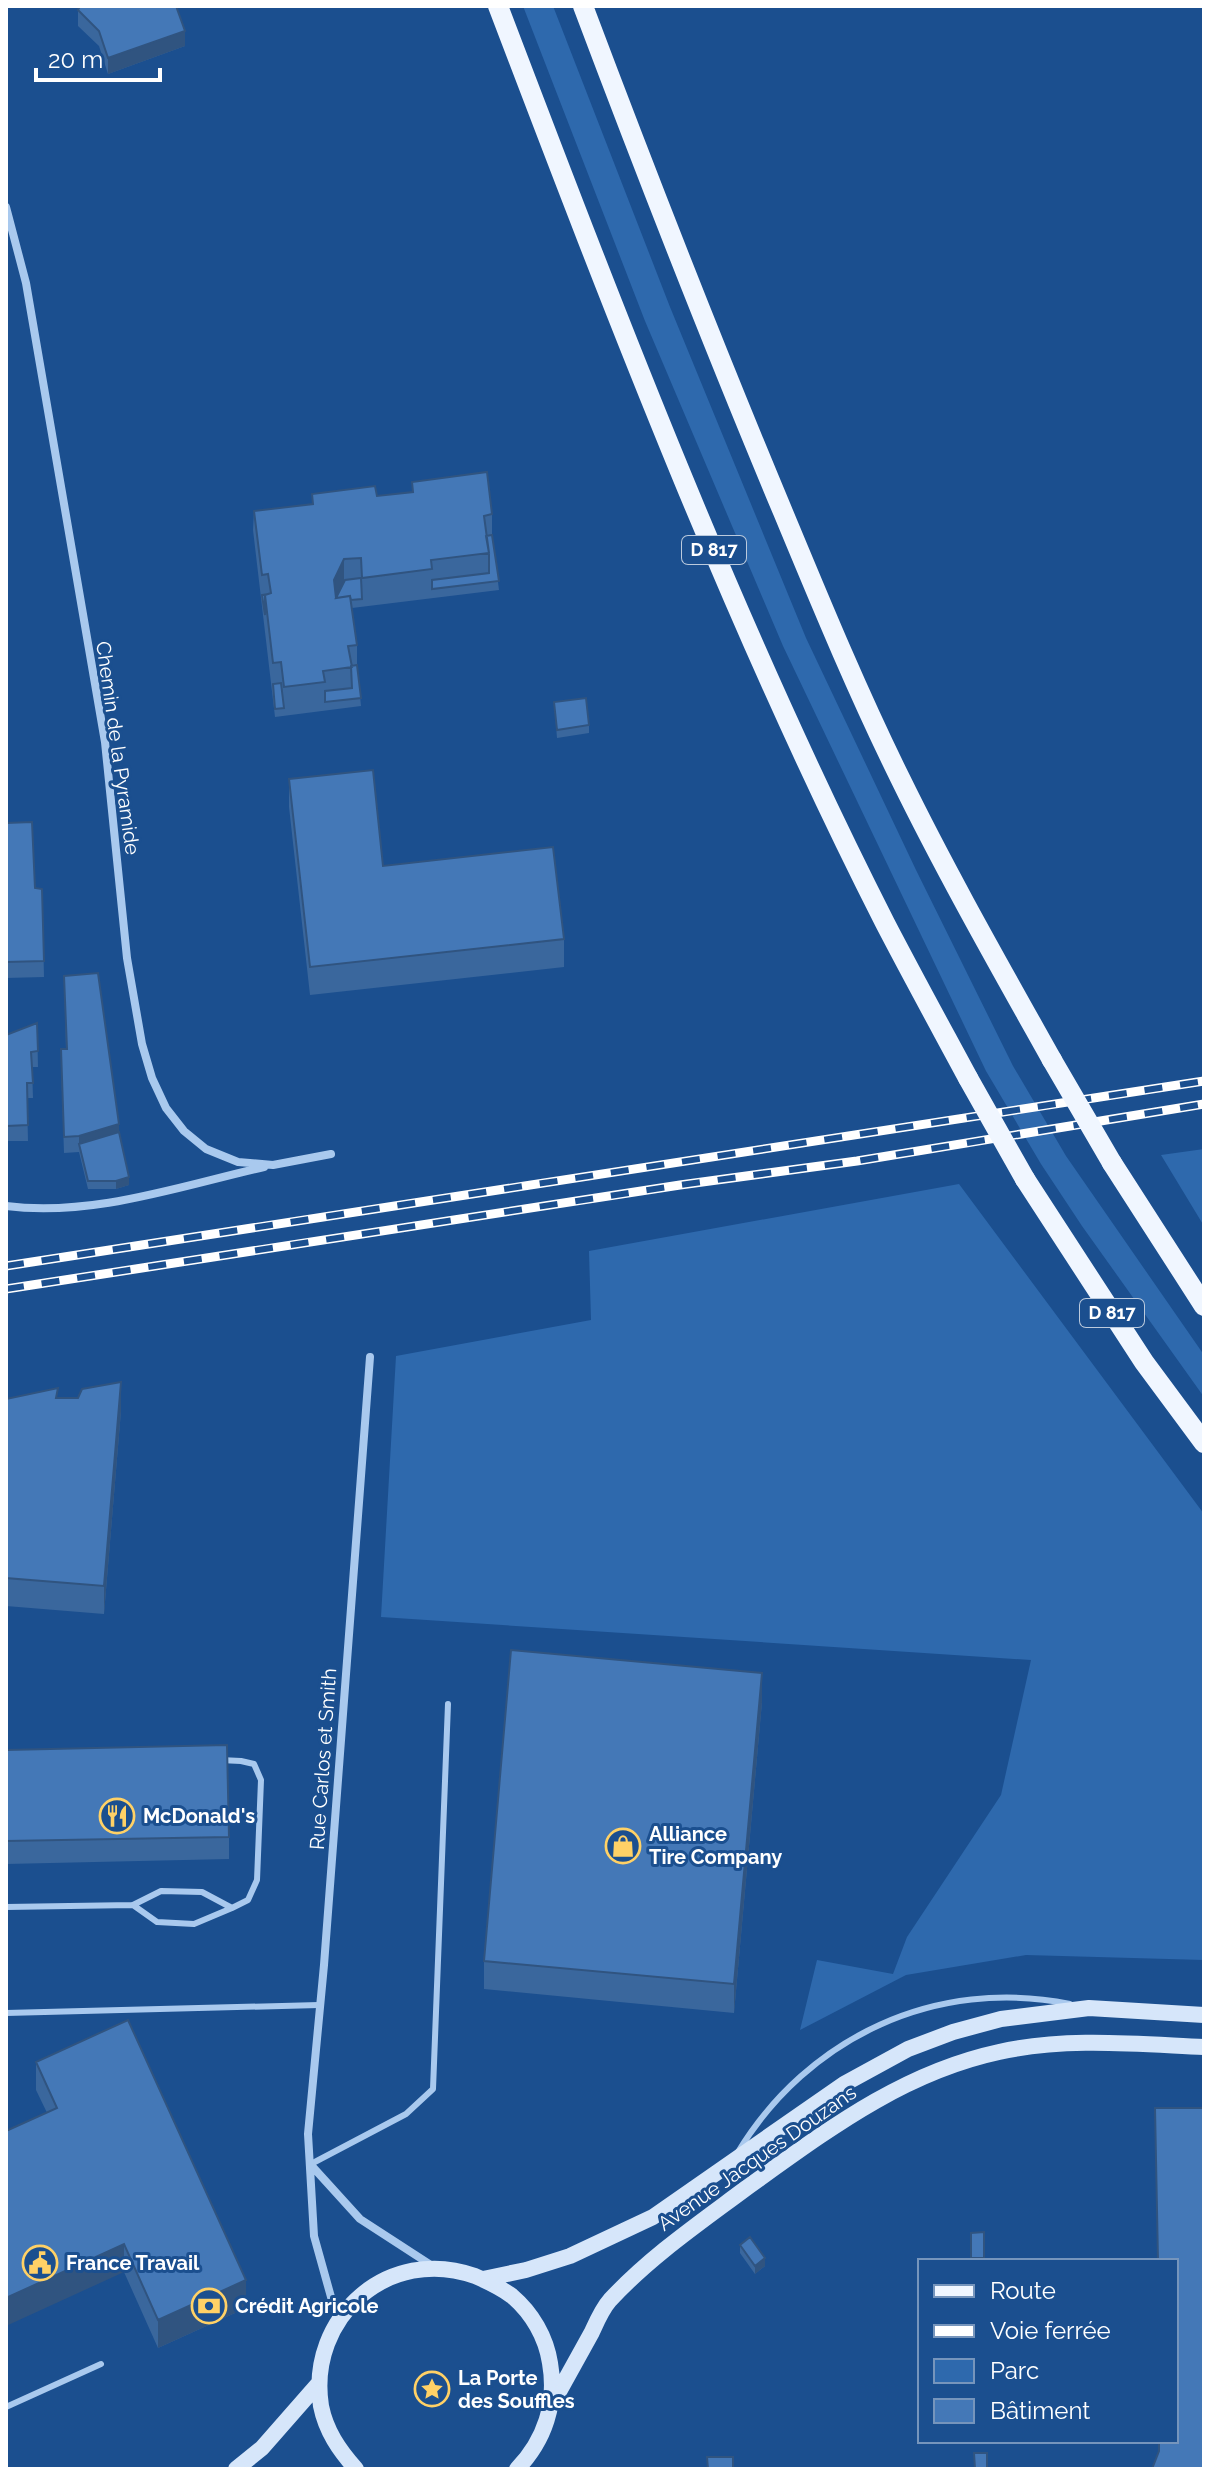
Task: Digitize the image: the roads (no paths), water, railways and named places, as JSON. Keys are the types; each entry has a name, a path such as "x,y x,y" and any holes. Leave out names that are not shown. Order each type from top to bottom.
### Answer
{"main road":[{"name":"D 817","path":"498,6 655,408 756,646 879,911 1025,1179 1144,1362 1204,1443"},
{"path":"583,6 654,194 835,636 899,777 1052,1060 1112,1163 1204,1306"},
{"name":"Avenue Jacques Douzans","path":"483,2279 570,2256 653,2217 844,2084 908,2049 953,2032 1001,2019 1089,2008 1204,2015"},
{"name":"Avenue Jacques Douzans","path":"551,2406 607,2303 661,2251 868,2103 908,2082 999,2052 1049,2044 1100,2042 1204,2047"},
{"path":"356,2469 329,2431 322,2408 319,2383 323,2356 349,2307 369,2289 393,2276 434,2267 461,2271 500,2286 521,2304 538,2326 549,2352 553,2379 551,2406 543,2432 526,2465"},
{"path":"236,2469 262,2448 319,2383"}],"street":[{"name":"Chemin de la Pyramide","path":"6,207 26,283 105,742 127,958 142,1044 152,1078 166,1108 184,1131 206,1149 238,1162 273,1165 331,1154"},
{"path":"6,1206 33,1210 102,1204 273,1165"},
{"name":"Rue Carlos et Smith","path":"338,2324 314,2236 308,2134 324,1965 370,1357"},
{"path":"311,2164 360,2219 434,2267"}],"lane":[{"path":"311,2164 406,2114 433,2089 448,1704"},
{"path":"133,1905 157,1922 194,1924 248,1900 257,1880 261,1780 254,1764 210,1760"},
{"path":"6,1907 133,1905 161,1891 202,1892 232,1908"},
{"name":"Avenue Jacques Douzans","path":"732,2162 752,2129 776,2099 804,2072 834,2049 903,2014 940,2004 977,1999 1052,2001 1089,2008"},
{"path":"6,2013 319,2005"},
{"path":"6,2407 101,2364"}],"railway":[{"path":"6,1266 1204,1081"},
{"path":"6,1289 680,1185 857,1161 1204,1104"}],"place":[{"name":"McDonald's","path":"117,1816"},
{"name":"Alliance Tire Company","path":"623,1846"},
{"name":"France Travail","path":"40,2263"},
{"name":"Crédit Agricole","path":"209,2306"},
{"name":"La Porte des Souffles","path":"432,2389"}]}
